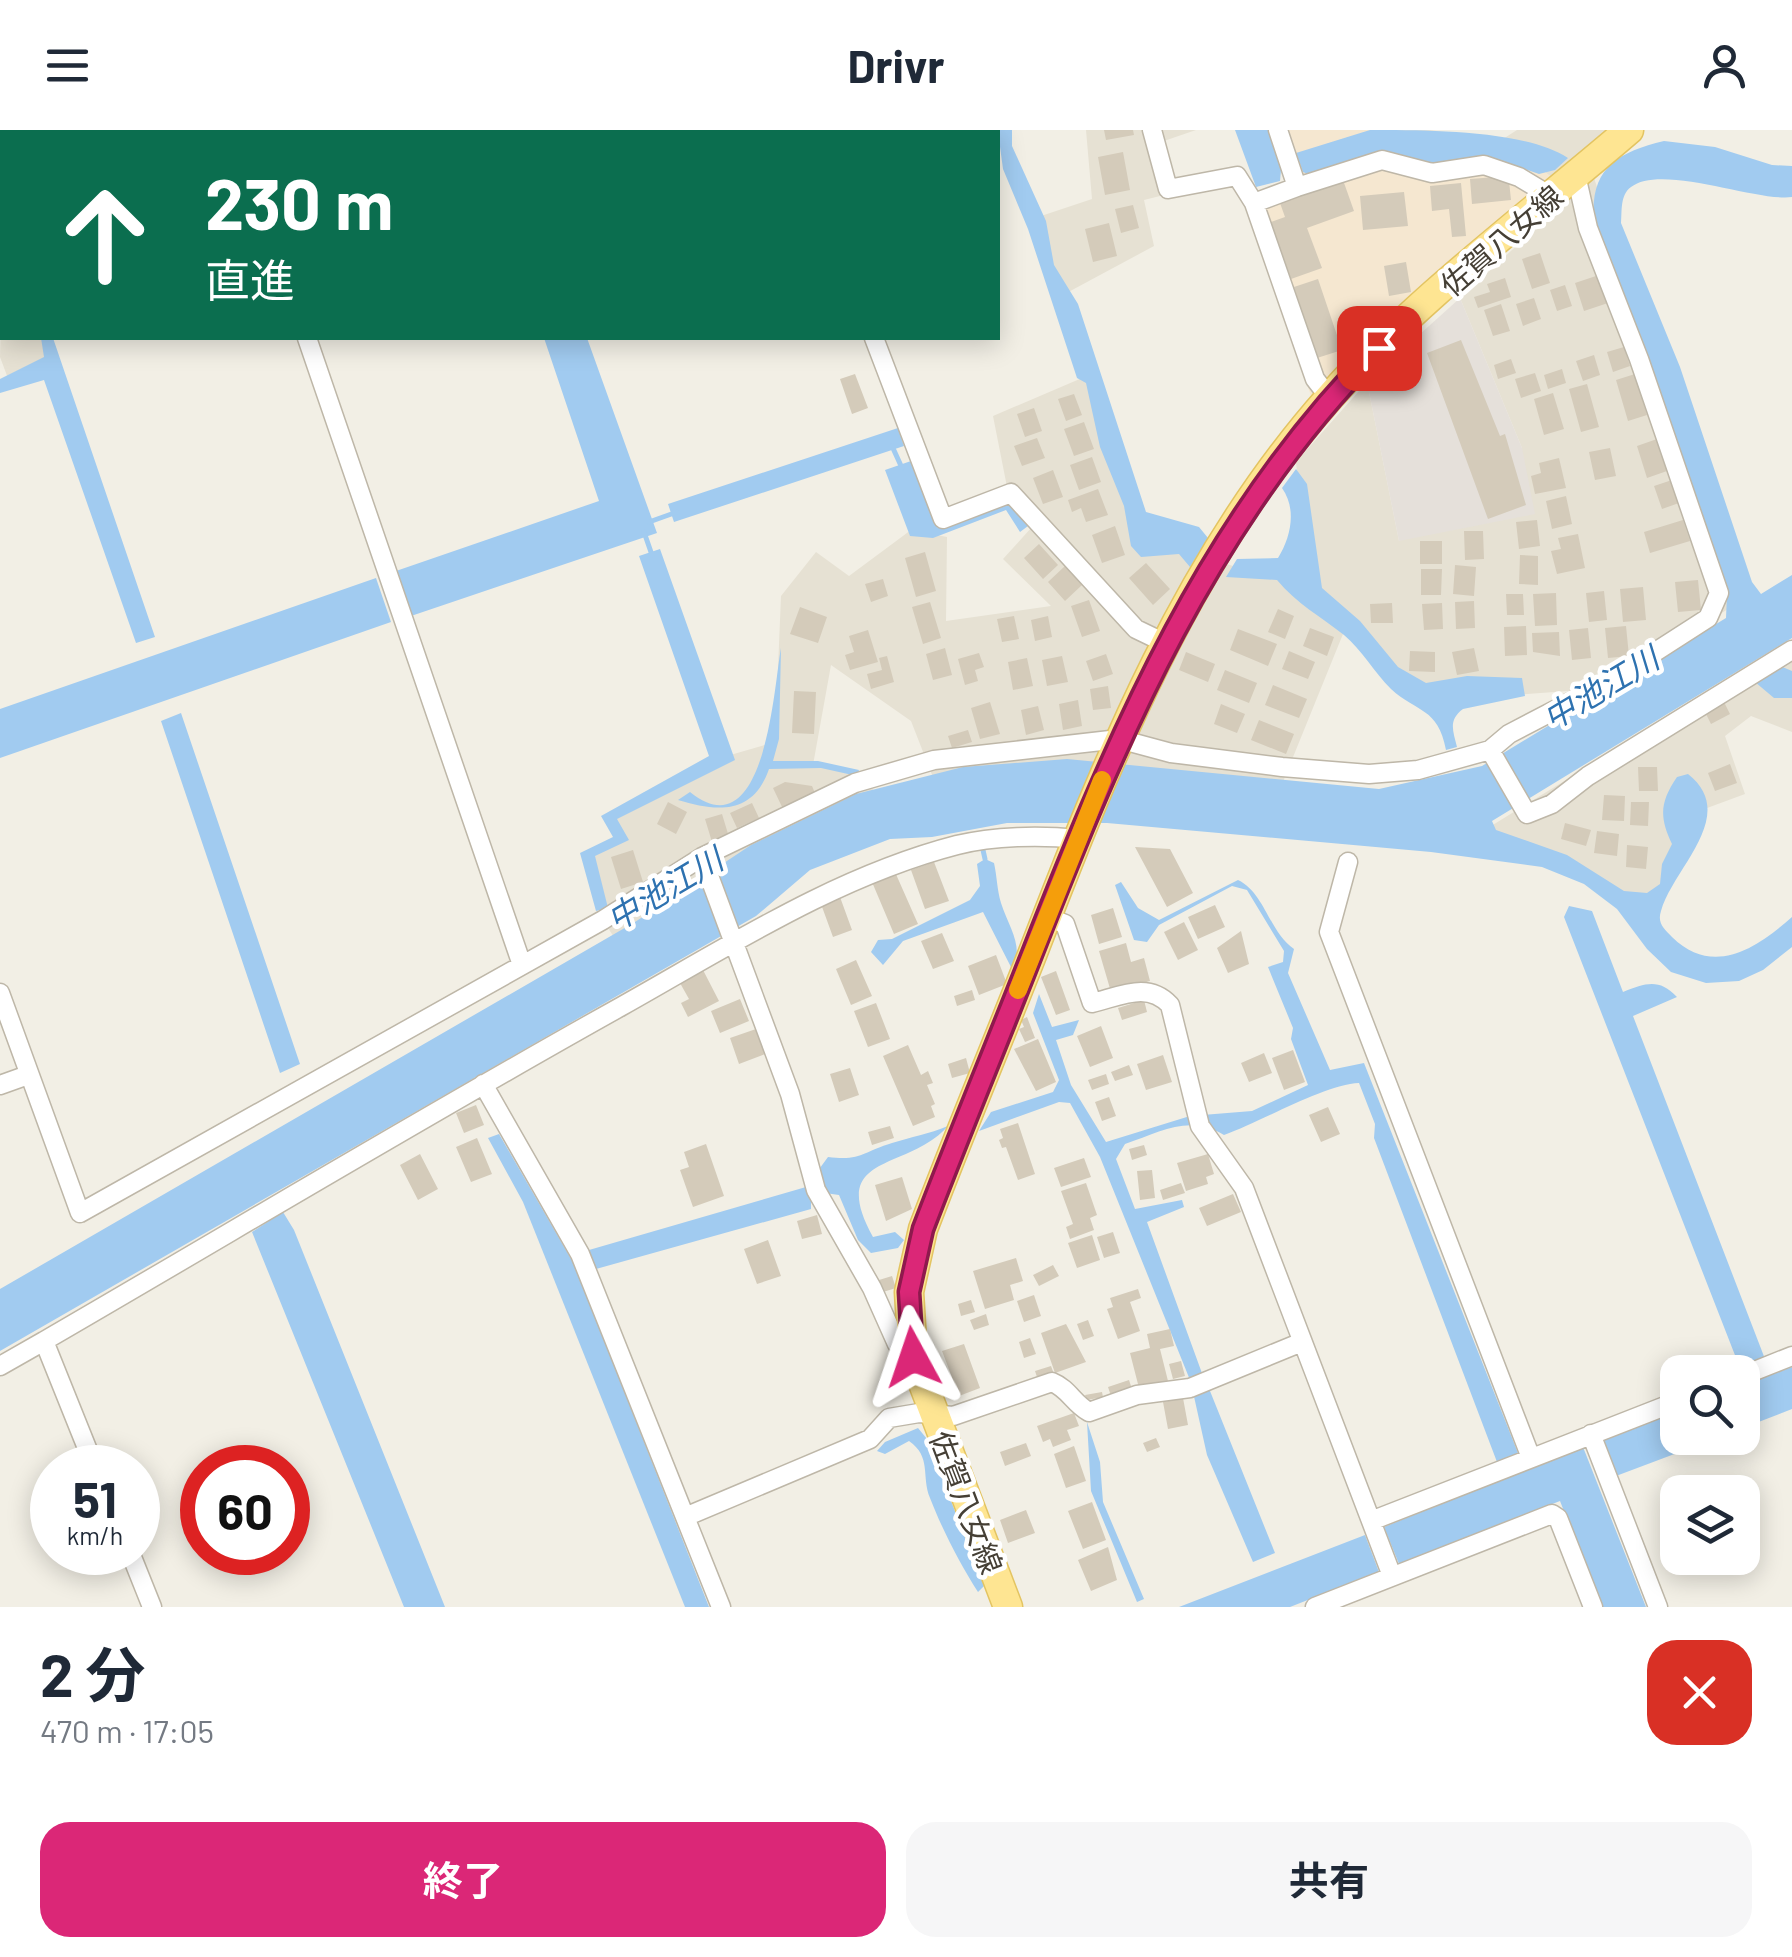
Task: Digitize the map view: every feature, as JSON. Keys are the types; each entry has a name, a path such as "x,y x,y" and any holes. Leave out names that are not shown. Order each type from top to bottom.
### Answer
{"main road":[{"name":"佐賀八女線","path":"1008,1607 913,1357 909,1292 923,1229 1117,745 1165,643 1251,499 1330,397 1404,323 1629,130"}],"street":[{"path":"1152,130 1168,189 1237,176 1254,203 1315,379 1330,397"},
{"path":"1278,130 1292,174"},
{"path":"1254,203 1292,174 1382,160 1432,173 1484,165 1519,177 1552,196"},
{"path":"0,993 80,1213 703,859 855,783 934,760 1117,745 1368,774 1418,770 1490,750 1509,734 1607,683 1708,618 1719,593 1640,359 1588,228 1576,175"},
{"path":"308,340 522,965"},
{"path":"875,340 943,520 1011,493 1136,629 1165,643"},
{"path":"1490,750 1527,814 1552,804 1588,776 1792,650"},
{"path":"0,1366 483,1084 790,911 860,879 959,845 1080,835"},
{"path":"703,859 790,1094 815,1186 872,1288 897,1344 913,1357"},
{"path":"1348,862 1329,932 1531,1458"},
{"path":"1046,916 1065,924 1092,1003 1142,990 1160,994 1170,1005 1198,1119 1244,1188 1392,1576"},
{"path":"0,1085 28,1075"},
{"path":"483,1084 580,1254 721,1607"},
{"path":"44,1341 86,1445"},
{"path":"684,1517 870,1439 889,1418 953,1416 1052,1382 1064,1387 1077,1406 1088,1412 1138,1395 1199,1384 1302,1342"},
{"path":"1760,1369 1792,1356"},
{"path":"1371,1521 1660,1407"},
{"path":"1591,1434 1658,1607"},
{"path":"1315,1607 1356,1600 1392,1576 1552,1514 1558,1518 1592,1607"},
{"path":"139,1575 152,1607"}],"shaded area":[{"path":"1086,130 1196,130 1161,142 1172,193 1144,200 1154,246 1061,296 1035,218 1092,199"},
{"path":"1271,130 1429,130 1503,139 1550,176 1311,396 1244,200 1289,183"},
{"path":"1517,130 1628,130 1593,175 1737,603 1607,688 1436,701 1345,629 1276,799 936,785 911,721 831,665 813,765 866,773 876,797 617,942 603,920 586,857 619,839 606,817 720,758 775,742 781,596 816,552 849,576 911,530 947,537 946,621 1051,606 1003,559 1032,527 1009,497 993,416 1089,375 1140,539 1309,588 1296,462 1367,382 1399,541 1522,448 1460,298 1564,202 1550,176 1503,139"},
{"path":"1460,298 1522,448 1535,514 1399,541 1367,382"},
{"path":"0,340 45,340 50,367 9,381 0,357"},
{"path":"1792,641 1792,732 1751,716 1725,736 1745,794 1699,811 1647,927 1562,858 1483,831"}],"water":[{"path":"1000,130 1012,130 1012,146 1046,221 1054,265 1078,304 1146,512 1199,527 1208,538 1190,567 1179,554 1141,557 1131,546 1124,506 1100,447 1086,383 1077,378 1028,229 1003,169"},
{"path":"1235,130 1268,130 1281,170 1280,181 1256,187"},
{"path":"1370,130 1447,131 1502,137 1550,149 1568,158 1555,170 1539,174 1504,162 1481,159 1434,165 1381,153 1312,176 1303,172 1296,153"},
{"path":"1664,141 1715,147 1772,165 1792,166 1792,197 1686,181 1645,181 1625,194 1621,223 1680,367 1752,582 1761,594 1792,575 1792,638 1492,821 1496,830 1567,855 1624,891 1647,893 1660,884 1662,864 1672,844 1663,818 1667,794 1677,777 1688,774 1702,790 1707,807 1705,824 1668,894 1661,922 1687,949 1718,957 1749,948 1792,917 1792,947 1763,970 1739,981 1706,983 1671,972 1647,949 1617,909 1584,884 1542,867 1431,852 1107,823 1007,823 932,837 890,839 810,870 756,916 0,1351 0,1289 635,922 751,845 856,794 963,767 1067,759 1379,789 1482,766 1726,618 1727,595 1595,229 1595,193 1607,168 1631,152"},
{"path":"41,340 54,340 155,637 136,643 44,380 0,393 0,379 44,357"},
{"path":"545,340 588,340 657,533 411,616 396,571 599,501"},
{"path":"898,428 904,446 674,522 668,504"},
{"path":"911,461 938,528 1012,502 1028,526 1020,532 1006,510 933,538 910,536 885,470"},
{"path":"1296,469 1307,484 1322,588 1360,621 1398,667 1426,683 1467,676 1522,678 1525,696 1463,709 1453,722 1457,747 1446,750 1432,718 1391,689 1350,641 1277,580 1226,577 1237,559 1278,558 1290,523 1290,505 1282,488"},
{"path":"660,549 735,760 617,819 629,840 595,856 608,908 596,911 580,853 613,837 601,816 709,756 639,556"},
{"path":"376,578 391,622 0,758 0,709"},
{"path":"781,648 779,739 773,761 818,761 859,770 857,776 821,768 769,769 754,795 732,806 706,807 678,800 690,792 715,805 735,800 750,783 769,725"},
{"path":"1780,666 1792,671 1792,698 1774,698 1755,682"},
{"path":"181,713 300,1064 280,1073 161,721"},
{"path":"985,859 994,863 1001,903 1016,945 1013,971 983,912 903,941 883,965 871,952 878,940 892,939 970,900 980,886 977,864"},
{"path":"1238,880 1255,894 1278,933 1294,949 1288,973 1330,1070 1364,1063 1518,1453 1497,1462 1374,1138 1375,1124 1359,1083 1311,1096 1224,1135 1187,1125 1163,1130 1125,1144 1116,1159 1135,1209 1182,1200 1184,1207 1147,1222 1203,1376 1190,1380 1100,1157 1070,1103 1059,1102 979,1131 991,1112 1053,1092 1059,1080 1033,1013 1039,994 1052,1027 1079,1020 1073,1035 1056,1040 1071,1085 1106,1142 1190,1116 1252,1111 1308,1085 1291,1039 1293,1028 1268,967 1283,962 1284,951 1247,890 1232,886 1159,925 1147,942 1134,940 1115,885 1121,882 1138,908 1159,920"},
{"path":"1569,906 1592,911 1623,992 1652,984 1677,997 1633,1016 1765,1359 1760,1361 1760,1355 1735,1355 1564,917"},
{"path":"948,1126 913,1151 878,1167 859,1190 861,1210 873,1237 895,1232 904,1240 898,1248 871,1253 858,1240 839,1195 811,1191 811,1209 596,1269 592,1263 576,1269 709,1607 685,1607 523,1202 488,1138 499,1134 574,1264 591,1258 589,1250 806,1187 828,1157 855,1157"},
{"path":"283,1212 294,1230 445,1607 404,1607 252,1232"},
{"path":"1792,1367 1792,1409 1760,1421 1760,1379"},
{"path":"1208,1386 1275,1553 1253,1562 1207,1455 1193,1392"},
{"path":"1660,1417 1660,1455 1672,1455 1616,1476 1602,1439"},
{"path":"1087,1422 1100,1462 1103,1502 1144,1599 1137,1602 1091,1491"},
{"path":"918,1428 927,1439 984,1586 978,1592 935,1510 916,1447 909,1441 885,1454 877,1451 885,1442"},
{"path":"1583,1447 1646,1607 1602,1607 1560,1501 1399,1564 1384,1527"},
{"path":"1365,1535 1379,1572 1290,1607 1179,1607"}],"building":[{"path":"1104,130 1133,130 1134,135 1106,140"},
{"path":"1123,152 1130,190 1105,195 1098,157"},
{"path":"1496,177 1509,181 1511,200 1472,204 1470,179"},
{"path":"1343,180 1354,211 1307,228 1322,268 1291,279 1271,222 1285,217 1280,203"},
{"path":"1461,183 1466,236 1452,237 1449,209 1432,211 1430,186"},
{"path":"1404,192 1408,226 1363,230 1360,196"},
{"path":"1133,205 1139,228 1121,233 1115,209"},
{"path":"1109,223 1117,256 1093,262 1085,229"},
{"path":"1540,253 1550,283 1532,289 1522,259"},
{"path":"1406,262 1411,292 1389,296 1384,266"},
{"path":"1599,275 1608,303 1584,311 1575,283"},
{"path":"1505,278 1511,297 1478,308 1474,297 1490,292 1487,284"},
{"path":"1318,279 1342,350 1317,358 1294,287"},
{"path":"1565,285 1572,306 1557,311 1550,290"},
{"path":"1534,298 1541,319 1523,326 1516,304"},
{"path":"1501,304 1510,331 1493,336 1484,310"},
{"path":"1461,340 1500,436 1505,434 1526,505 1488,519 1427,353"},
{"path":"1624,347 1630,366 1613,372 1607,352"},
{"path":"1594,355 1600,375 1583,381 1576,361"},
{"path":"1511,359 1516,373 1498,379 1494,365"},
{"path":"1562,369 1566,383 1548,389 1544,375"},
{"path":"1535,373 1541,391 1521,398 1515,379"},
{"path":"855,374 868,408 852,414 840,379"},
{"path":"1635,374 1647,415 1628,421 1616,380"},
{"path":"1587,384 1599,427 1581,432 1569,389"},
{"path":"1553,393 1564,429 1544,435 1534,399"},
{"path":"1074,394 1082,415 1066,421 1058,399"},
{"path":"1034,408 1042,431 1025,437 1017,414"},
{"path":"1084,422 1094,449 1074,456 1064,429"},
{"path":"1037,438 1045,458 1022,466 1014,446"},
{"path":"1657,439 1667,471 1647,478 1637,446"},
{"path":"1610,448 1616,476 1595,480 1589,452"},
{"path":"1092,457 1101,482 1079,490 1070,465"},
{"path":"1559,458 1566,488 1535,494 1531,476 1541,473 1539,463"},
{"path":"1053,470 1063,497 1043,504 1033,478"},
{"path":"1672,480 1679,503 1662,509 1654,486"},
{"path":"1098,489 1108,515 1086,522 1081,508 1072,512 1068,500"},
{"path":"1566,496 1572,524 1552,529 1546,501"},
{"path":"1537,520 1540,546 1519,549 1516,522"},
{"path":"1683,520 1690,541 1650,553 1644,532"},
{"path":"1115,526 1125,555 1102,563 1092,535"},
{"path":"1464,531 1483,531 1484,559 1465,560"},
{"path":"1578,534 1585,568 1557,574 1551,551 1561,549 1558,538"},
{"path":"1420,541 1442,541 1442,564 1420,564"},
{"path":"1039,544 1058,565 1043,579 1024,558"},
{"path":"925,552 936,591 916,597 905,558"},
{"path":"1520,555 1538,556 1538,585 1519,584"},
{"path":"1146,563 1170,589 1153,605 1129,578"},
{"path":"1455,565 1476,567 1474,596 1453,594"},
{"path":"1065,566 1082,585 1065,601 1048,582"},
{"path":"1421,569 1442,569 1441,595 1421,595"},
{"path":"883,579 888,596 871,602 865,584"},
{"path":"1698,580 1701,610 1678,612 1675,582"},
{"path":"1643,587 1646,620 1623,622 1620,589"},
{"path":"1604,591 1607,620 1589,622 1586,593"},
{"path":"1556,593 1557,625 1535,626 1533,594"},
{"path":"1506,594 1523,594 1524,615 1507,615"},
{"path":"1089,600 1100,631 1082,637 1071,606"},
{"path":"1474,601 1475,628 1456,629 1455,602"},
{"path":"930,602 941,638 923,644 912,607"},
{"path":"1392,603 1393,623 1371,623 1370,604"},
{"path":"1442,603 1443,629 1424,630 1422,604"},
{"path":"800,607 827,617 818,643 790,634"},
{"path":"1278,609 1294,616 1285,639 1268,632"},
{"path":"1014,616 1019,639 1002,642 997,619"},
{"path":"1048,616 1052,637 1035,641 1031,620"},
{"path":"1526,626 1527,655 1505,656 1504,627"},
{"path":"1626,626 1629,656 1608,658 1605,628"},
{"path":"1310,628 1334,637 1327,656 1303,646"},
{"path":"1588,628 1591,658 1572,660 1569,630"},
{"path":"1238,629 1277,644 1268,666 1230,650"},
{"path":"868,630 878,662 850,670 845,655 854,652 849,636"},
{"path":"1559,632 1560,656 1533,652 1532,633"},
{"path":"945,648 952,675 933,680 926,654"},
{"path":"1474,648 1479,671 1457,675 1452,652"},
{"path":"1289,651 1315,662 1308,679 1282,669"},
{"path":"1410,651 1435,652 1435,672 1409,671"},
{"path":"1186,652 1215,664 1208,682 1179,670"},
{"path":"979,653 984,667 975,670 978,681 965,685 958,659"},
{"path":"1106,654 1113,674 1093,681 1086,661"},
{"path":"887,656 894,682 871,689 867,674 882,670 879,658"},
{"path":"1062,656 1068,682 1047,686 1042,660"},
{"path":"1027,658 1033,686 1013,690 1008,662"},
{"path":"1225,670 1257,683 1249,703 1217,690"},
{"path":"1273,685 1307,699 1299,718 1265,705"},
{"path":"1108,686 1111,708 1093,710 1090,689"},
{"path":"794,691 816,692 814,734 792,733"},
{"path":"1078,700 1082,726 1063,730 1059,704"},
{"path":"1723,700 1730,714 1711,724 1704,710"},
{"path":"990,702 1000,734 980,739 971,708"},
{"path":"1221,704 1245,714 1237,733 1214,724"},
{"path":"1038,706 1044,730 1026,735 1021,710"},
{"path":"1259,720 1294,734 1286,754 1251,740"},
{"path":"968,730 972,742 952,748 948,736"},
{"path":"1730,764 1737,783 1715,791 1708,773"},
{"path":"1638,767 1657,767 1658,791 1639,791"},
{"path":"785,782 812,786 815,793 783,809 773,788"},
{"path":"1604,795 1625,796 1624,821 1602,820"},
{"path":"668,802 687,812 676,834 657,824"},
{"path":"1631,802 1649,802 1648,826 1630,825"},
{"path":"752,803 759,818 737,828 730,813"},
{"path":"722,814 729,837 712,842 705,819"},
{"path":"1565,823 1591,830 1586,846 1561,839"},
{"path":"1597,831 1619,834 1617,856 1594,853"},
{"path":"1627,845 1648,847 1646,869 1626,867"},
{"path":"1135,847 1170,849 1193,893 1167,907"},
{"path":"633,850 643,882 621,889 611,857"},
{"path":"934,862 949,901 925,909 911,870"},
{"path":"895,872 918,924 894,934 872,882"},
{"path":"840,897 852,930 833,937 821,904"},
{"path":"1215,905 1225,927 1198,939 1188,917"},
{"path":"1113,908 1122,937 1099,944 1091,915"},
{"path":"1184,922 1198,950 1178,960 1164,932"},
{"path":"1241,931 1249,964 1228,973 1217,948"},
{"path":"942,933 954,961 933,969 921,941"},
{"path":"1126,943 1131,962 1144,958 1150,981 1111,992 1099,951"},
{"path":"996,955 1007,984 979,995 968,966"},
{"path":"856,960 872,996 851,1005 836,969"},
{"path":"703,970 719,1001 688,1017 681,1003 689,999 680,983"},
{"path":"1056,971 1070,1010 1056,1015 1041,977"},
{"path":"972,990 975,1000 957,1006 954,996"},
{"path":"740,999 749,1021 720,1033 711,1011"},
{"path":"1144,1000 1147,1012 1122,1020 1118,1008"},
{"path":"876,1003 890,1039 868,1047 854,1011"},
{"path":"1027,1017 1035,1038 1025,1042 1019,1029 1024,1027 1021,1020"},
{"path":"1101,1026 1113,1058 1090,1067 1077,1036"},
{"path":"756,1029 765,1054 739,1064 730,1038"},
{"path":"1038,1039 1056,1082 1036,1091 1014,1049"},
{"path":"908,1045 921,1075 928,1071 933,1083 927,1085 935,1104 931,1106 935,1117 913,1126 883,1056"},
{"path":"1293,1050 1305,1082 1284,1090 1272,1058"},
{"path":"1264,1053 1272,1073 1249,1082 1241,1063"},
{"path":"1163,1055 1172,1082 1146,1090 1137,1064"},
{"path":"966,1058 970,1073 952,1078 948,1064"},
{"path":"1129,1065 1133,1075 1115,1081 1111,1072"},
{"path":"850,1068 859,1095 839,1102 830,1074"},
{"path":"1106,1074 1109,1084 1092,1090 1088,1080"},
{"path":"1109,1097 1116,1116 1102,1121 1095,1102"},
{"path":"476,1105 484,1125 464,1133 456,1113"},
{"path":"1328,1107 1340,1134 1321,1142 1309,1115"},
{"path":"1018,1123 1035,1174 1018,1180 1006,1147 1002,1148 999,1140 1003,1138 1000,1129"},
{"path":"890,1126 894,1138 872,1145 868,1132"},
{"path":"477,1138 492,1174 471,1182 456,1147"},
{"path":"706,1144 724,1196 693,1207 680,1170 689,1167 684,1152"},
{"path":"1144,1145 1147,1155 1132,1160 1129,1149"},
{"path":"420,1154 438,1189 418,1200 400,1165"},
{"path":"1208,1154 1214,1174 1206,1177 1208,1184 1186,1191 1177,1163"},
{"path":"1084,1158 1091,1177 1061,1187 1054,1168"},
{"path":"1152,1170 1155,1198 1140,1200 1137,1171"},
{"path":"902,1177 912,1209 886,1221 875,1185"},
{"path":"1086,1183 1097,1215 1090,1218 1094,1230 1070,1239 1066,1227 1073,1224 1061,1191"},
{"path":"1181,1183 1185,1193 1163,1200 1160,1190"},
{"path":"1233,1194 1241,1212 1207,1226 1199,1208"},
{"path":"817,1215 822,1234 802,1239 797,1221"},
{"path":"1113,1232 1120,1253 1104,1258 1097,1237"},
{"path":"1092,1235 1100,1260 1077,1268 1068,1243"},
{"path":"768,1240 781,1276 757,1284 744,1249"},
{"path":"1016,1258 1023,1281 1010,1285 1014,1300 985,1309 973,1271"},
{"path":"1053,1265 1059,1276 1039,1286 1033,1275"},
{"path":"892,1276 896,1288 883,1292 879,1280"},
{"path":"1138,1289 1141,1298 1130,1302 1140,1331 1118,1339 1107,1309 1113,1307 1110,1298"},
{"path":"1034,1295 1041,1316 1024,1322 1017,1301"},
{"path":"971,1300 975,1312 961,1316 958,1304"},
{"path":"986,1314 989,1325 974,1330 970,1320"},
{"path":"1088,1320 1094,1336 1083,1340 1077,1324"},
{"path":"1066,1324 1086,1362 1055,1373 1041,1333"},
{"path":"1170,1329 1174,1346 1160,1349 1168,1381 1139,1388 1130,1353 1150,1348 1147,1334"},
{"path":"1030,1338 1036,1354 1024,1358 1019,1342"},
{"path":"964,1344 980,1388 959,1396 942,1351"},
{"path":"1181,1361 1185,1376 1173,1379 1169,1364"},
{"path":"1051,1366 1054,1374 1038,1380 1035,1371"},
{"path":"1129,1380 1132,1389 1111,1396 1108,1387"},
{"path":"1102,1392 1103,1397 1087,1400 1085,1395"},
{"path":"1183,1398 1188,1425 1168,1429 1163,1402"},
{"path":"1074,1413 1079,1426 1067,1430 1071,1440 1053,1447 1050,1439 1043,1442 1037,1426"},
{"path":"1156,1438 1160,1447 1147,1452 1143,1443"},
{"path":"1026,1443 1031,1456 1005,1466 1000,1452"},
{"path":"1074,1446 1086,1481 1066,1488 1054,1454"},
{"path":"1092,1502 1106,1540 1083,1549 1068,1511"},
{"path":"1026,1510 1035,1533 1008,1543 1000,1520"},
{"path":"1108,1547 1117,1580 1091,1591 1078,1560"}],"waterway":[{"path":"892,446 902,468"},
{"path":"649,522 677,512"},
{"path":"644,532 652,555"},
{"path":"983,850 985,859"}],"slow traffic":[{"path":"1018,990 1102,780"}],"route":[{"path":"913,1357 909,1292 923,1229 1119,739 1165,643 1251,499 1330,397 1379,348"}],"water label":[{"name":"中池江川","path":"1600,687"},
{"name":"中池江川","path":"664,888"}]}
